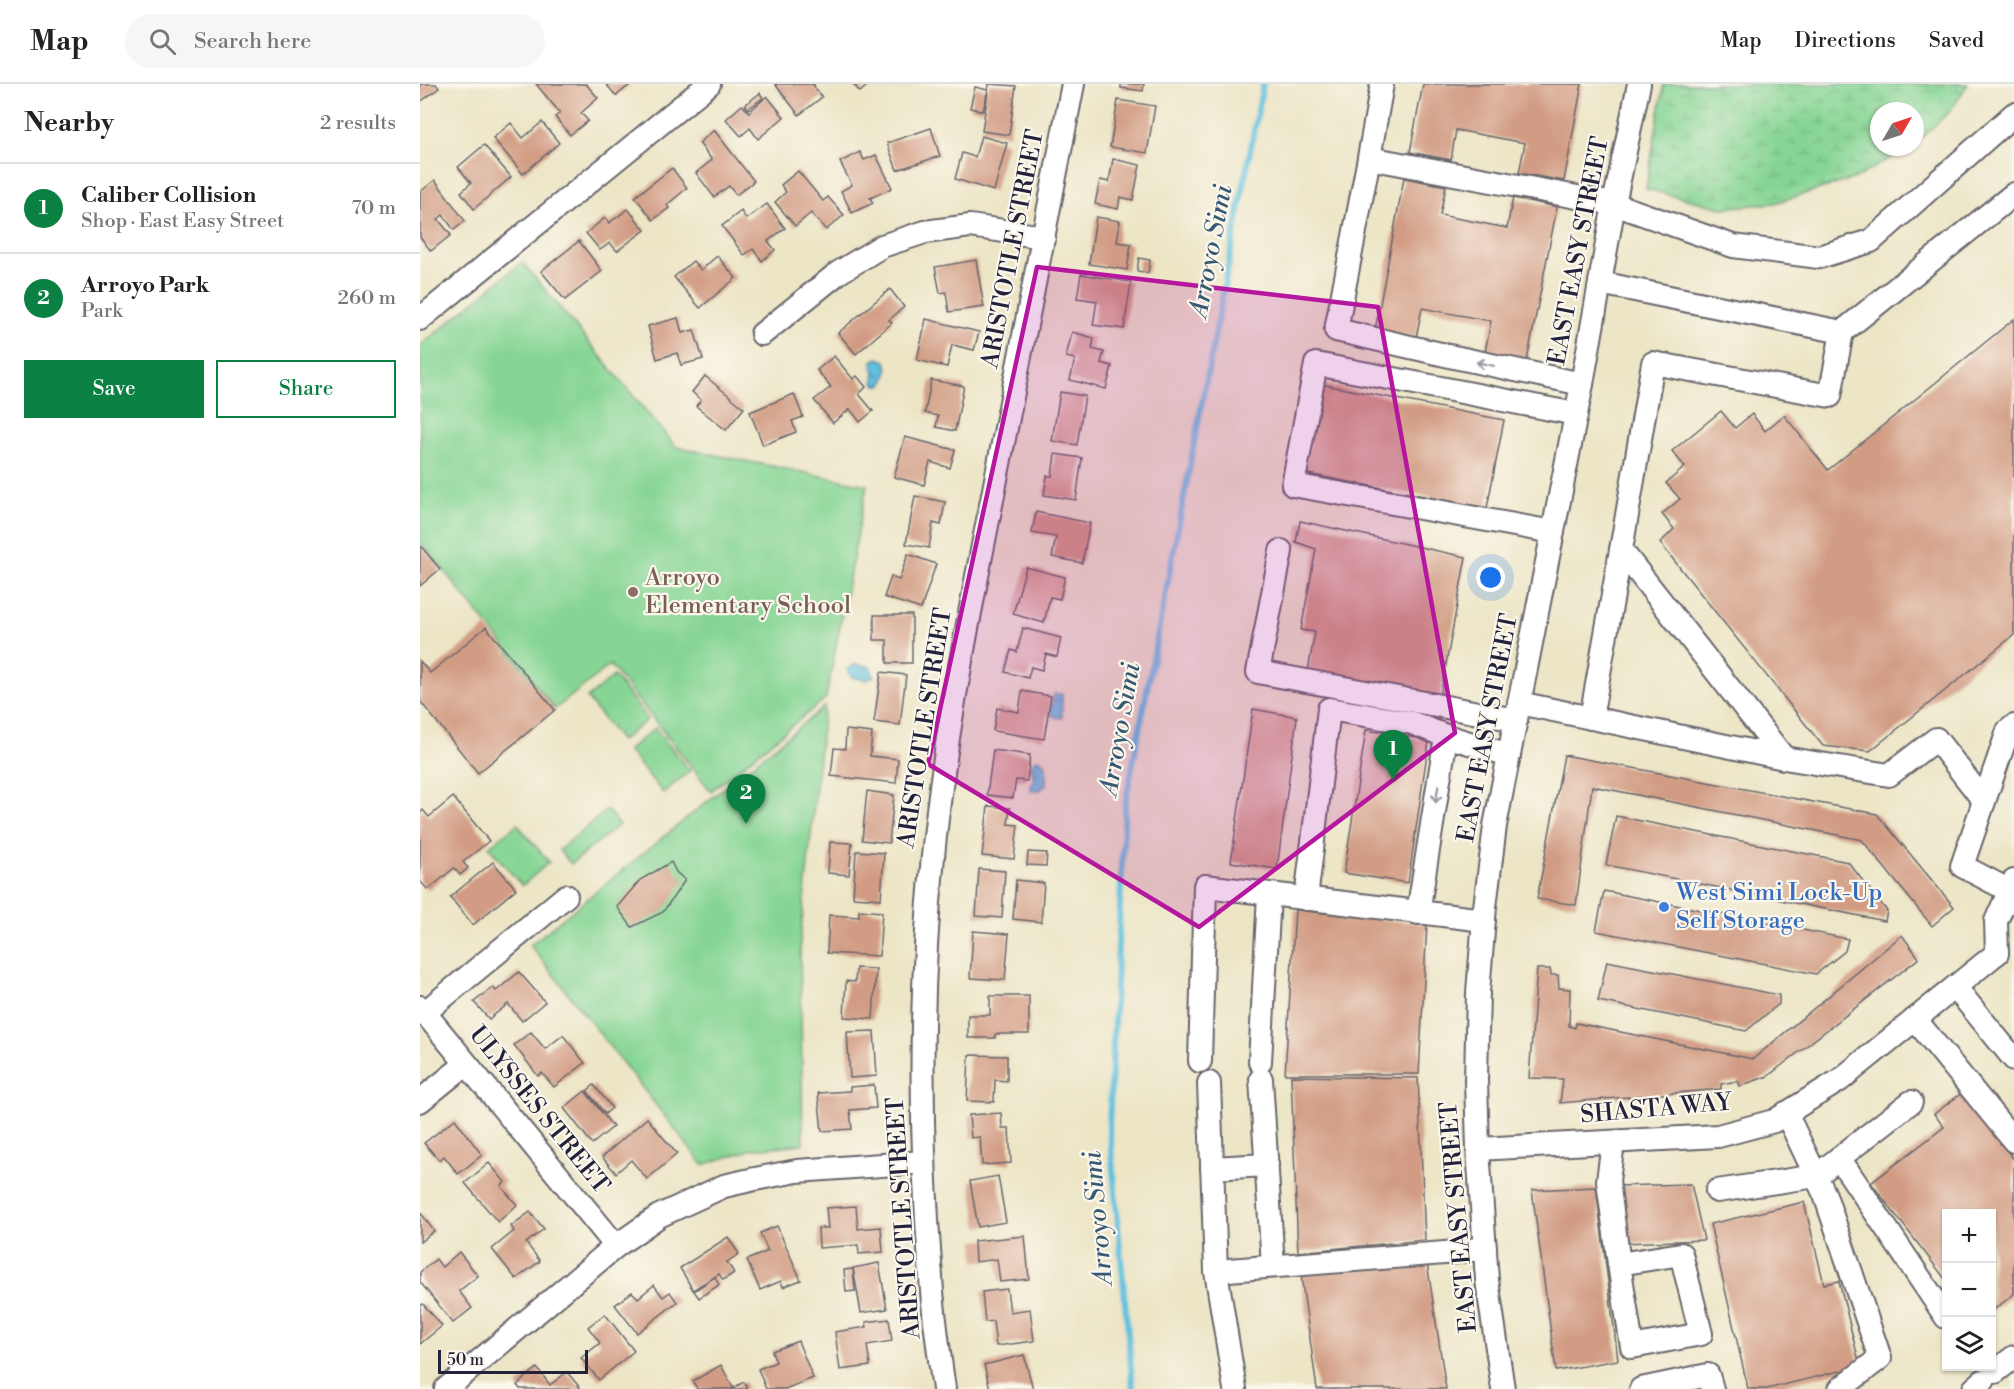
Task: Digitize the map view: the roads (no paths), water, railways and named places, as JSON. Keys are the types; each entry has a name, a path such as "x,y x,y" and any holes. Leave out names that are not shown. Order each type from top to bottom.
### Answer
{"street":[{"path":"420,319 709,84"},
{"name":"ARISTOTLE STREET","path":"944,1389 931,1279 924,1162 922,1070 924,976 932,866 960,659 1073,84"},
{"path":"1382,84 1336,330 1582,384"},
{"name":"EAST EASY STREET","path":"1503,1389 1487,1280 1478,1149 1476,1080 1478,992 1484,920 1495,826 1639,84"},
{"path":"1368,158 1614,204 1733,246 1819,257 1871,241 2014,114"},
{"path":"1591,718 1653,363 1830,396 1842,332 2014,194"},
{"path":"762,334 838,273 882,246 925,232 970,226 1044,237"},
{"path":"1600,283 1842,332"},
{"path":"1553,532 1293,485 1316,364 1576,414"},
{"path":"1621,550 1784,758"},
{"path":"1281,551 1258,672 1517,711 1591,718 1784,758 1889,775 1936,739 1984,801"},
{"path":"1306,899 1329,709 1412,723 1446,736 1509,754"},
{"path":"2006,955 1996,921 2012,886 1962,866 2008,731 2014,726"},
{"path":"1419,913 1446,736"},
{"path":"1200,1061 1205,886 1484,920"},
{"path":"1269,895 1261,1071 1274,1266"},
{"path":"422,1010 566,896"},
{"name":"SHASTA WAY","path":"1478,1149 1718,1136 1774,1120 1840,1080 1955,987 2006,955"},
{"path":"1955,987 2014,1059"},
{"name":"ULYSSES STREET","path":"422,1010 616,1246"},
{"path":"1915,1019 2014,1141"},
{"path":"420,1101 466,1064"},
{"path":"1209,1083 1216,1271 1235,1389"},
{"path":"1717,1191 1815,1176 1911,1102"},
{"path":"1786,1113 1825,1195 1880,1358 1840,1389"},
{"path":"1613,1142 1608,1181 1619,1264 1632,1347 1701,1334 1681,1254 1619,1264"},
{"path":"1839,1158 1942,1311"},
{"path":"446,1389 616,1246 659,1216 724,1186 797,1171 924,1162"},
{"path":"1212,1168 1267,1165"},
{"path":"1216,1271 1485,1248"},
{"path":"1984,1381 2014,1357"},
{"path":"1641,1389 1708,1375 1712,1389"}],"water":[{"path":"878,358 886,361 887,367 886,377 881,385 876,385 874,382 875,372 872,367 873,361"},
{"path":"855,664 870,667 874,676 866,680 852,677 847,670"},
{"path":"1054,694 1062,694 1062,718 1054,717 1050,713"},
{"path":"1037,759 1046,765 1046,785 1040,790 1031,791 1034,779 1032,766"}],"waterway":[{"name":"Arroyo Simi","path":"1133,1389 1109,1126 1125,805 1263,84"}],"place":[{"name":"Arroyo Elementary School","path":"633,592"},
{"name":"Caliber Collision","path":"1393,780"},
{"name":"Arroyo Park","path":"746,824"},
{"name":"West Simi Lock-Up Self Storage","path":"1664,907"}]}
